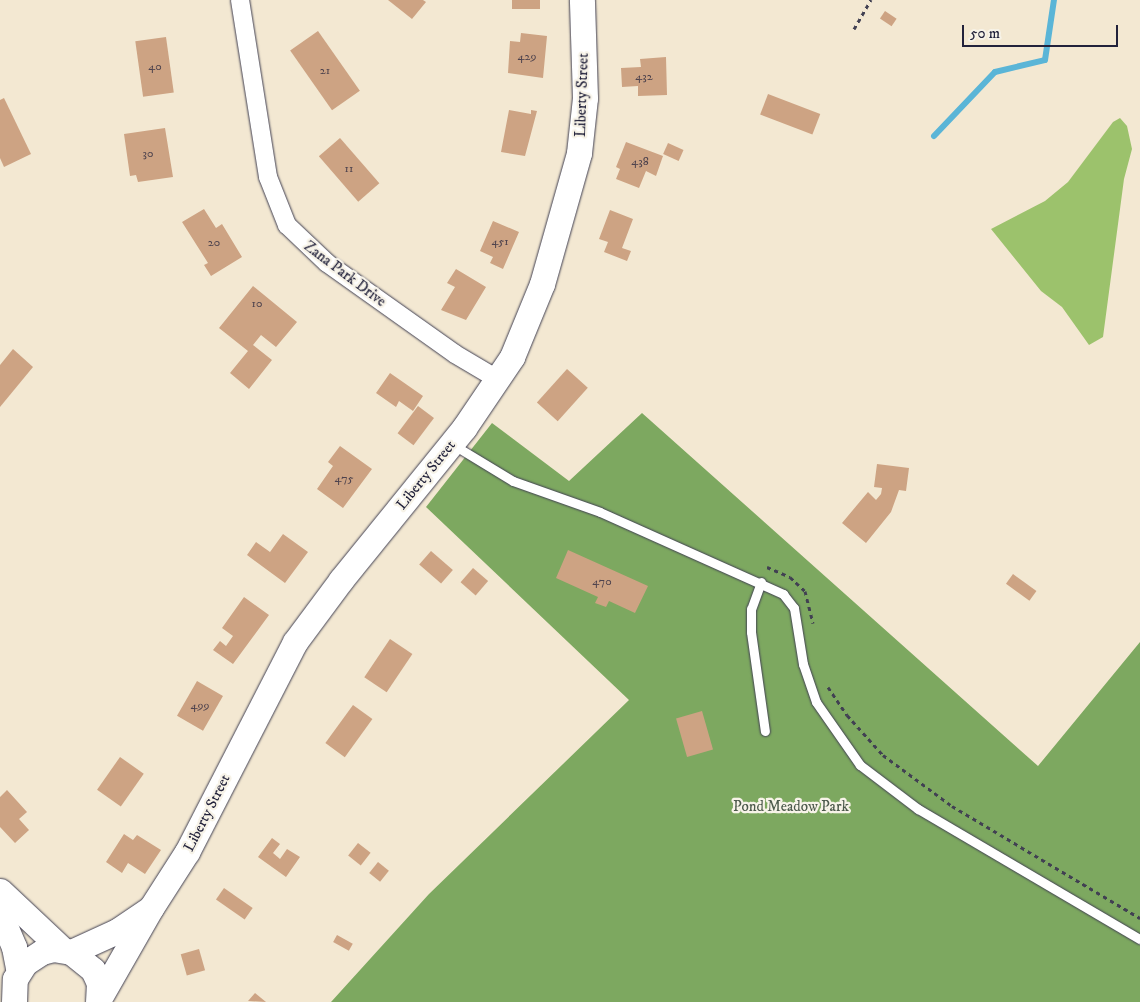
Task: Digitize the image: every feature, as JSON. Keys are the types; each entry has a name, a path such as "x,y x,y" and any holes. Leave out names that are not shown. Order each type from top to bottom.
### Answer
{"main road":[{"name":"Liberty Street","path":"99,1000 151,908 187,852 295,642 341,580 452,444 499,380 536,299 575,171 585,98 582,0"},
{"path":"0,891 67,951 94,970 99,1000"},
{"name":"Liberty Street","path":"12,986 25,963 42,952 67,951 117,931 151,908"},
{"path":"0,914 14,947 12,986"}],"street":[{"name":"Zana Park Drive","path":"240,0 268,177 287,225 327,263 455,354 499,380"}],"lane":[{"path":"452,444 513,482 587,506 751,577 783,594 794,608 808,684 827,721 860,765 918,809 1140,939"},
{"path":"761,582 751,609 750,632 765,731"}],"path":[{"path":"854,28 871,0"},
{"path":"751,577 760,567 764,566 798,584 809,599 814,631"},
{"path":"825,677 847,715 883,755 952,806 1140,918"}],"green space":[{"path":"1120,118 1127,126 1132,149 1124,179 1103,337 1089,345 1062,307 1041,291 991,229 1045,201 1068,182 1113,122"},
{"name":"Pond Meadow Park","path":"642,413 1038,766 1140,642 1140,1002 331,1002 429,894 629,700 426,507 492,423 569,481"}],"building":[{"path":"388,0 423,0 426,2 412,19"},
{"path":"512,0 540,0 540,9 512,9"},
{"path":"885,11 897,19 892,26 880,18"},
{"path":"318,31 360,91 332,110 290,51"},
{"path":"521,33 547,36 543,78 508,73 510,41 520,42"},
{"path":"166,37 174,92 143,97 135,41"},
{"path":"666,57 667,95 638,96 638,86 622,87 621,68 641,67 640,59"},
{"path":"768,94 820,114 812,135 760,115"},
{"path":"4,98 31,154 4,167 0,158 0,100"},
{"path":"509,110 531,114 531,110 537,111 525,156 501,152"},
{"path":"165,128 173,177 138,182 136,175 130,176 124,134"},
{"path":"340,138 379,183 358,202 319,156"},
{"path":"626,142 663,156 656,176 646,171 639,188 616,179 620,169 616,167"},
{"path":"668,143 684,150 679,161 663,154"},
{"path":"204,209 216,228 222,224 242,257 211,276 204,265 208,263 182,222"},
{"path":"610,210 633,219 622,248 631,251 627,261 604,252 608,242 599,239"},
{"path":"493,221 519,232 503,269 490,263 493,257 480,251"},
{"path":"456,269 486,287 466,320 441,310 455,287 447,283"},
{"path":"253,286 297,322 276,347 261,335 253,345 272,360 249,389 230,373 248,351 219,328"},
{"path":"13,349 33,367 0,407 0,365"},
{"path":"567,369 588,388 558,421 537,402"},
{"path":"390,373 423,396 413,411 399,401 396,407 376,393"},
{"path":"418,406 434,418 414,445 398,433"},
{"path":"340,446 372,469 343,508 317,489 333,466 328,462"},
{"path":"877,464 909,468 906,491 899,490 891,512 866,543 842,523 868,492 876,500 881,494 882,488 874,487"},
{"path":"283,534 308,552 285,583 247,555 256,542 270,552"},
{"path":"568,550 648,586 635,613 609,601 606,607 595,603 598,597 556,578"},
{"path":"431,551 453,570 441,584 419,565"},
{"path":"473,568 488,581 476,595 461,582"},
{"path":"1013,574 1036,591 1029,601 1006,584"},
{"path":"244,597 269,615 233,664 213,650 220,641 226,646 233,636 222,628"},
{"path":"390,639 412,654 387,692 364,677"},
{"path":"197,681 223,696 203,731 177,716"},
{"path":"353,705 372,719 345,757 325,743"},
{"path":"702,711 713,749 687,757 676,718"},
{"path":"120,757 144,774 121,806 97,790"},
{"path":"7,790 27,812 19,819 29,830 15,843 0,827 0,797"},
{"path":"124,834 133,840 137,835 161,850 145,874 128,863 122,873 106,862"},
{"path":"272,838 280,844 273,853 280,859 287,849 300,857 286,877 258,857"},
{"path":"358,843 371,853 361,865 348,856"},
{"path":"378,862 389,871 380,882 369,873"},
{"path":"224,888 253,908 245,920 216,899"},
{"path":"337,935 353,944 349,951 333,942"},
{"path":"199,949 205,970 187,975 181,954"},
{"path":"255,993 266,1002 248,1001"}],"waterway":[{"path":"934,136 995,72 1045,60 1054,0"}]}
